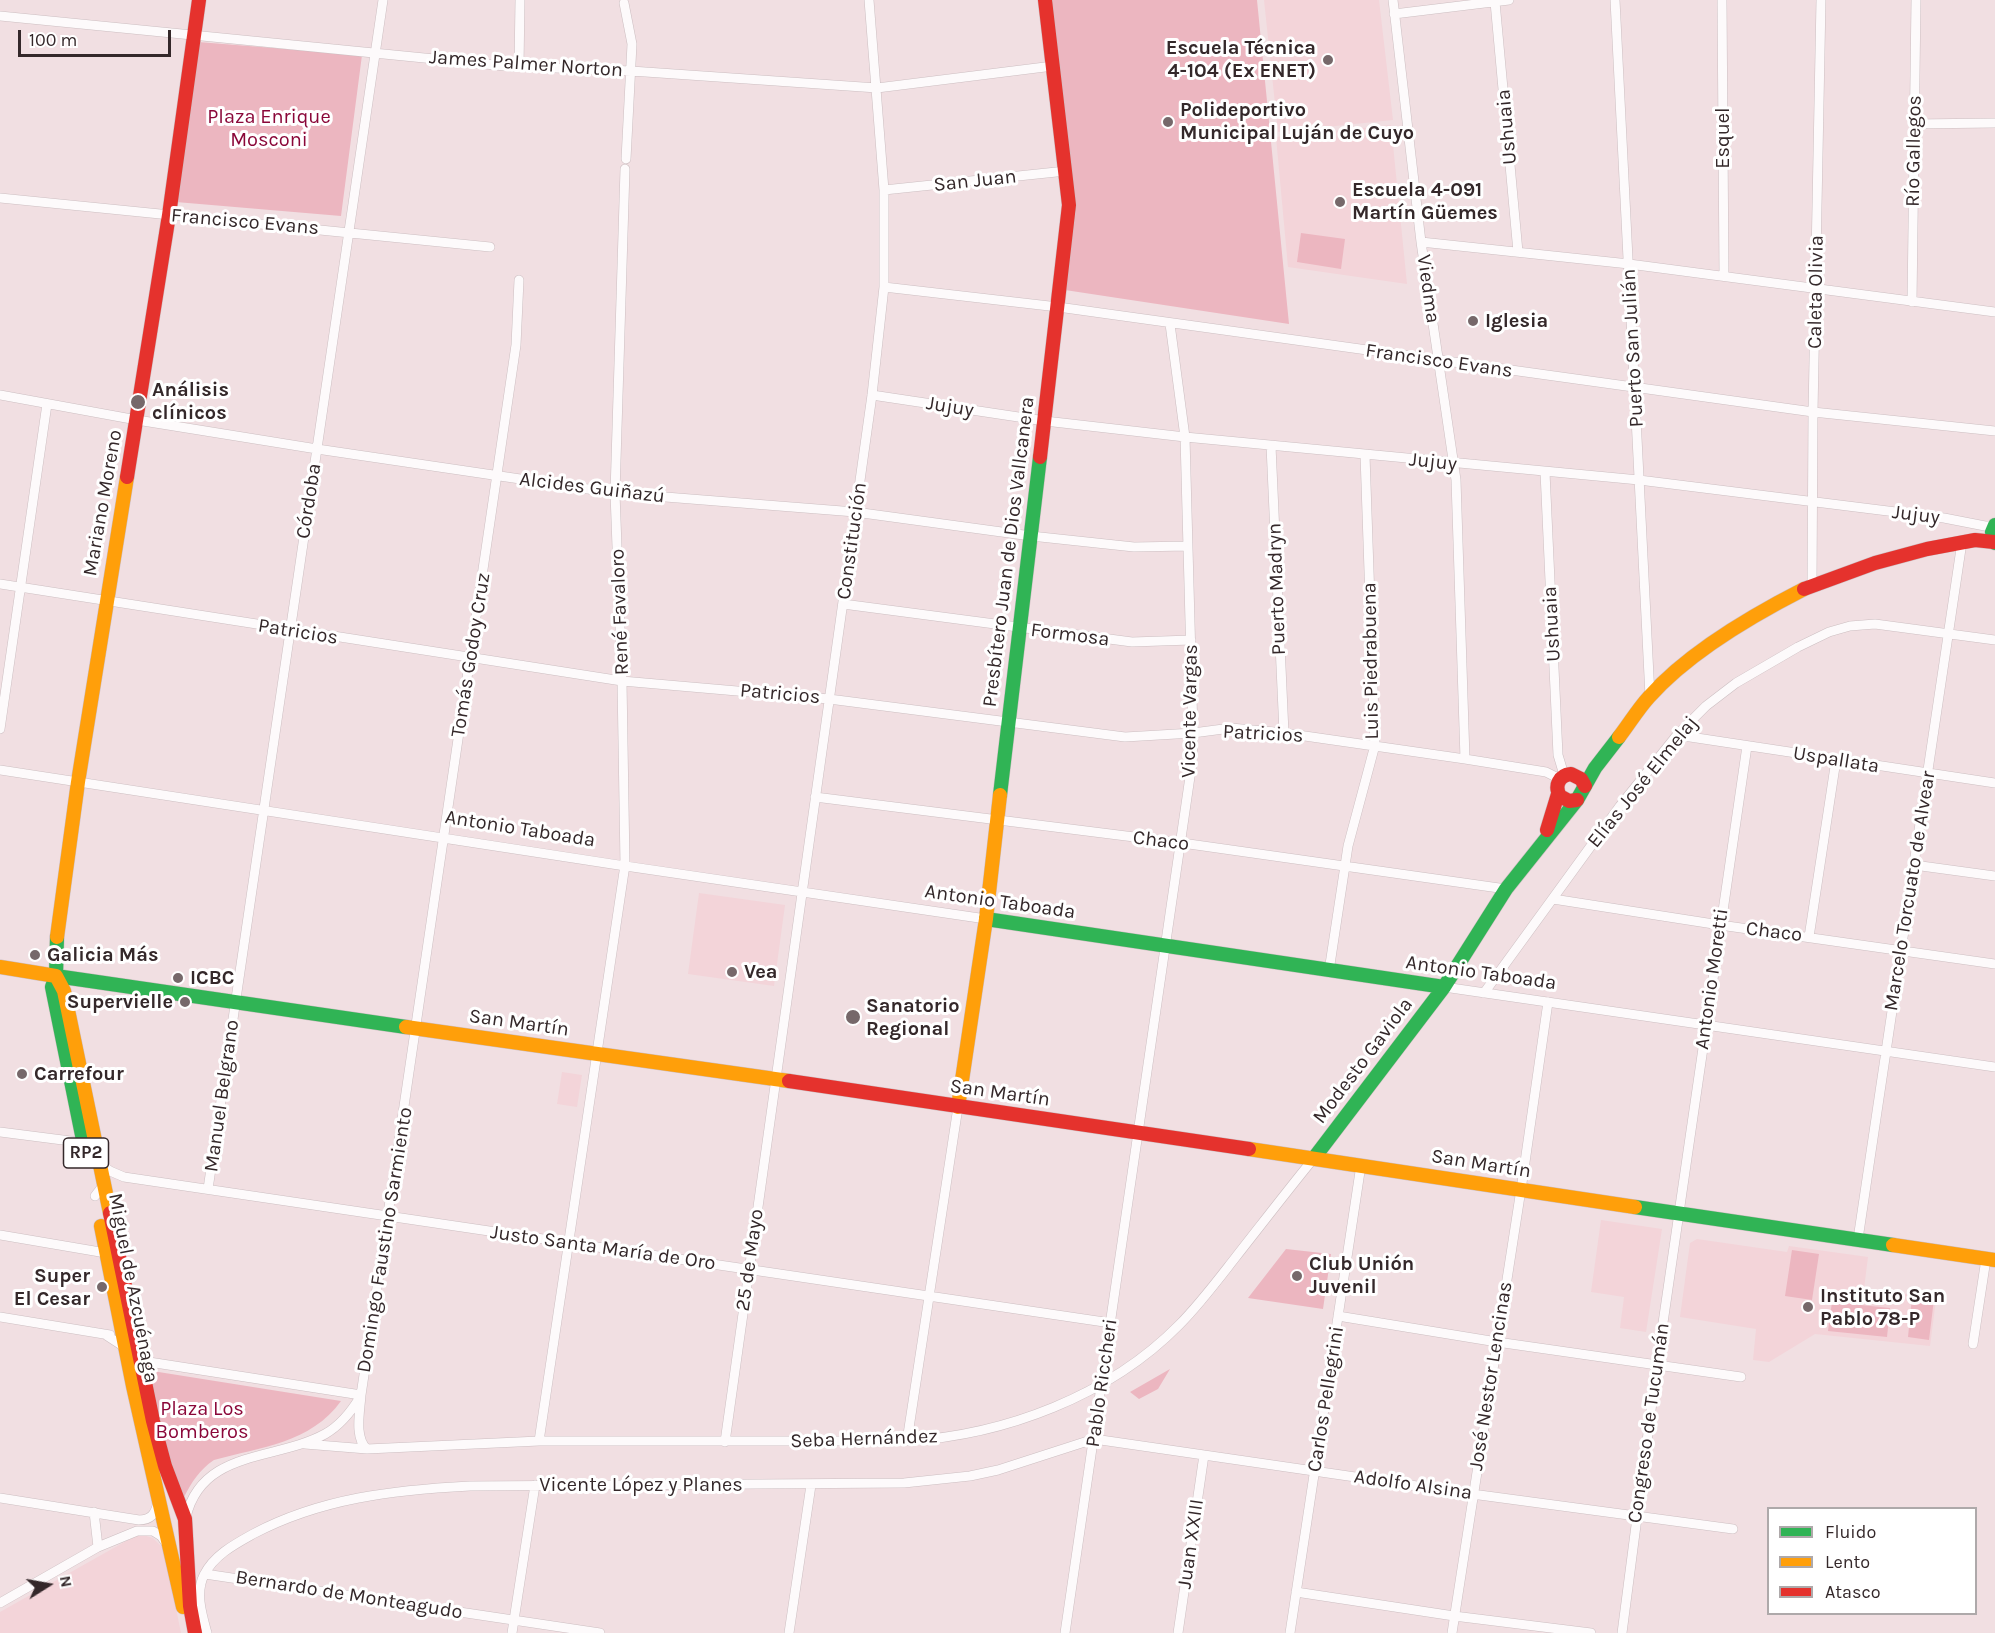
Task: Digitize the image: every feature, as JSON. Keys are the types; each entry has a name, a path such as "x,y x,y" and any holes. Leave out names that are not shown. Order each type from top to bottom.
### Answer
{"street":[{"name":"Mariano Moreno","path":"56,976 55,949 78,782 169,215 199,0"},
{"name":"Córdoba","path":"236,1002 383,0"},
{"path":"519,67 520,0"},
{"name":"Constitución","path":"776,1078 872,394 884,287 884,190 868,0"},
{"name":"Presbítero Juan de Dios Vallcanera","path":"958,1107 986,919 1069,205 1045,0"},
{"name":"Viedma","path":"1393,0 1422,242 1455,464 1466,759"},
{"path":"1394,14 1509,0"},
{"name":"Puerto San Julián","path":"1615,0 1650,696"},
{"name":"Esquel","path":"1722,0 1724,276"},
{"name":"Caleta Olivia","path":"1812,585 1821,0"},
{"name":"Río Gallegos","path":"1912,302 1916,0"},
{"name":"Ushuaia","path":"1495,2 1518,252"},
{"name":"René Favaloro","path":"539,1441 625,865 622,681 615,493 625,164 631,71 631,36 624,3"},
{"name":"James Palmer Norton","path":"0,16 519,67 631,71 877,88 1053,66"},
{"path":"1914,124 1995,123"},
{"name":"San Juan","path":"884,190 1066,171"},
{"name":"Francisco Evans","path":"0,198 490,247"},
{"path":"1422,242 1629,264 1995,312"},
{"name":"Tomás Godoy Cruz","path":"417,1029 516,345 519,280"},
{"name":"Francisco Evans","path":"884,287 1058,307 1814,412 1995,431"},
{"name":"Vicente Vargas","path":"1140,1132 1192,763 1185,437 1170,324"},
{"name":"Jujuy","path":"872,394 1045,421 1271,446 1639,480 1944,518 1985,526 1994,534"},
{"name":"Alcides Guiñazú","path":"0,395 317,449 615,493 855,512 1031,536 1134,547 1188,546"},
{"path":"0,729 47,404"},
{"name":"Puerto Madryn","path":"1271,446 1284,733"},
{"name":"Luis Piedrabuena","path":"1329,971 1348,846 1374,745 1365,455"},
{"name":"Ushuaia","path":"1545,472 1558,755 1567,776"},
{"name":"Modesto Gaviola","path":"1314,1158 1444,987 1506,889 1576,800 1595,768 1650,696 1682,667 1719,639 1769,607 1812,585 1875,563 1994,534"},
{"name":"Marcelo Torcuato de Alvear","path":"1858,1239 1949,634 1969,541"},
{"name":"Patricios","path":"0,584 622,681 829,699 1125,737 1231,728 1284,733 1567,776"},
{"name":"Formosa","path":"843,604 1019,629 1132,642 1191,640"},
{"name":"Elías José Elmelaj","path":"1484,993 1620,806 1677,735 1706,706 1763,666 1808,642 1850,626 1875,624 1949,634"},
{"path":"1949,634 1995,640"},
{"name":"Uspallata","path":"1677,735 1995,783"},
{"name":"Antonio Moretti","path":"1679,1213 1747,746"},
{"path":"1809,937 1836,760"},
{"path":"1576,800 1567,802 1558,795 1557,784 1567,776 1595,768"},
{"name":"Antonio Taboada","path":"0,770 802,893 1995,1067"},
{"path":"1567,776 1580,777 1585,786"},
{"name":"Modesto Gaviola","path":"1544,839 1554,814 1558,795"},
{"name":"Chaco","path":"815,797 1182,843 1506,889"},
{"path":"1914,865 1995,876"},
{"name":"Chaco","path":"1553,899 1995,964"},
{"name":"San Martín","path":"0,967 417,1029 776,1078 1991,1260"},
{"name":"Miguel de Azcuénaga","path":"56,976 52,987 99,1190 165,1466 185,1519 190,1606 195,1633"},
{"name":"Manuel Belgrano","path":"208,1190 236,1002"},
{"name":"José Nestor Lencinas","path":"1452,1633 1548,1002"},
{"name":"Domingo Faustino Sarmiento","path":"367,1449 363,1445 360,1431 361,1395 417,1029"},
{"name":"25 de Mayo","path":"725,1442 776,1078"},
{"path":"907,1441 958,1107"},
{"path":"0,1132 89,1143"},
{"name":"Pablo Riccheri","path":"1065,1633 1140,1132"},
{"name":"Miguel de Azcuénaga","path":"89,1143 98,1163 106,1253 124,1347 189,1633"},
{"name":"Seba Hernández","path":"305,1444 367,1449 539,1441 907,1441 997,1426 1044,1411 1102,1383 1137,1361 1179,1325 1204,1297 1314,1158"},
{"name":"Justo Santa María de Oro","path":"98,1163 110,1172 124,1177 1111,1323"},
{"name":"Carlos Pellegrini","path":"1290,1633 1361,1165"},
{"path":"99,1190 112,1179 124,1177"},
{"name":"Congreso de Tucumán","path":"1622,1633 1636,1516 1679,1213"},
{"path":"0,1235 106,1253"},
{"path":"1973,1344 1991,1260"},
{"path":"0,1317 106,1335 115,1334 121,1330 128,1320 129,1312"},
{"path":"1338,1316 1497,1342 1741,1377"},
{"path":"106,1335 149,1362 361,1395"},
{"name":"Seba Hernández","path":"185,1519 197,1490 220,1469 231,1463 305,1444 327,1433 339,1424 361,1395"},
{"name":"Adolfo Alsina","path":"1094,1439 1733,1529"},
{"name":"Vicente López y Planes","path":"205,1574 221,1554 235,1544 292,1516 334,1502 374,1494 409,1490 535,1485 904,1483 970,1476 998,1470 1094,1439"},
{"name":"Juan XXIII","path":"1178,1633 1204,1455"},
{"path":"512,1633 535,1485"},
{"path":"789,1633 811,1485"},
{"path":"0,1498 146,1520 153,1516 159,1500"},
{"path":"94,1512 98,1547"},
{"path":"0,1603 98,1547 137,1531 153,1531 161,1536 172,1557"},
{"path":"205,1574 201,1585 201,1607 207,1633"},
{"name":"Bernardo de Monteagudo","path":"205,1574 600,1633"},
{"path":"1296,1592 1538,1629 1591,1633"}],"shaded area":[{"name":"Escuela Técnica 4-104 (Ex ENET)","path":"1264,0 1379,0 1393,120 1278,132"},
{"name":"Escuela 4-091 Martín Güemes","path":"1391,125 1407,284 1288,267 1276,137"},
{"path":"699,893 785,905 774,986 688,974"},
{"path":"562,1072 582,1075 577,1107 557,1104"},
{"path":"1601,1220 1662,1229 1646,1332 1620,1328 1624,1297 1591,1292"},
{"name":"Instituto San Pablo 78-P","path":"1697,1239 1787,1252 1789,1246 1868,1257 1863,1297 1937,1292 1930,1346 1815,1334 1769,1362 1753,1360 1756,1329 1680,1317 1690,1243"},
{"path":"143,1535 153,1538 164,1549 181,1633 0,1633 0,1612 135,1536"}],"green space":[{"name":"Polideportivo Municipal Luján de Cuyo","path":"1052,0 1257,0 1289,324 1065,290 1076,209"},
{"name":"Plaza Enrique Mosconi","path":"198,42 362,55 341,216 176,202"},
{"path":"1301,233 1345,239 1341,269 1297,262"},
{"name":"Club Unión Juvenil","path":"1286,1249 1331,1254 1323,1309 1248,1298"},
{"path":"1792,1250 1819,1254 1812,1300 1785,1296"},
{"path":"1912,1297 1934,1299 1929,1340 1908,1337"},
{"path":"1832,1302 1890,1308 1887,1337 1828,1331"},
{"path":"1170,1369 1158,1389 1139,1399 1130,1392"},
{"name":"Plaza Los Bomberos","path":"146,1370 341,1401 329,1415 300,1435 267,1447 214,1460 196,1477 184,1497 173,1471"}],"traffic: fast":[{"path":"1000,795 1040,457"},
{"path":"1995,525 1992,532 1995,543"},
{"path":"1314,1158 1444,987 1506,889 1577,800 1595,768 1619,737"},
{"path":"986,919 1444,987"},
{"path":"57,937 56,976 406,1027"},
{"path":"56,976 52,987 83,1140"},
{"path":"1635,1207 1893,1245"}],"traffic: slow":[{"path":"57,937 78,782 127,477"},
{"path":"1619,737 1649,697 1682,665 1722,636 1804,589"},
{"path":"958,1107 986,919 1000,795"},
{"path":"0,967 56,976"},
{"path":"56,976 64,991 110,1213"},
{"path":"406,1027 789,1081"},
{"path":"1249,1149 1635,1207"},
{"path":"101,1226 133,1386 183,1607"},
{"path":"1893,1245 1995,1260"}],"traffic: jam":[{"path":"127,477 169,215 199,0"},
{"path":"1040,457 1069,205 1045,0"},
{"path":"1804,589 1875,563 1927,549 1975,540 1994,542"},
{"path":"1577,800 1569,801 1560,796 1559,782 1563,776 1571,774 1581,779 1585,786"},
{"path":"1547,830 1558,794"},
{"path":"789,1081 1249,1149"},
{"path":"110,1213 153,1421 165,1466 185,1519 190,1606 195,1633"}],"place":[{"name":"Escuela Técnica 4-104 (Ex ENET)","path":"1328,60"},
{"name":"Polideportivo Municipal Luján de Cuyo","path":"1168,122"},
{"name":"Escuela 4-091 Martín Güemes","path":"1340,202"},
{"name":"Iglesia","path":"1473,321"},
{"name":"Análisis clínicos","path":"138,402"},
{"name":"Galicia Más","path":"35,955"},
{"name":"Vea","path":"732,972"},
{"name":"ICBC","path":"178,978"},
{"name":"Supervielle","path":"185,1002"},
{"name":"Sanatorio Regional","path":"853,1017"},
{"name":"Carrefour","path":"22,1074"},
{"name":"Club Unión Juvenil","path":"1297,1276"},
{"name":"Super El Cesar","path":"102,1287"},
{"name":"Instituto San Pablo 78-P","path":"1808,1307"}]}
